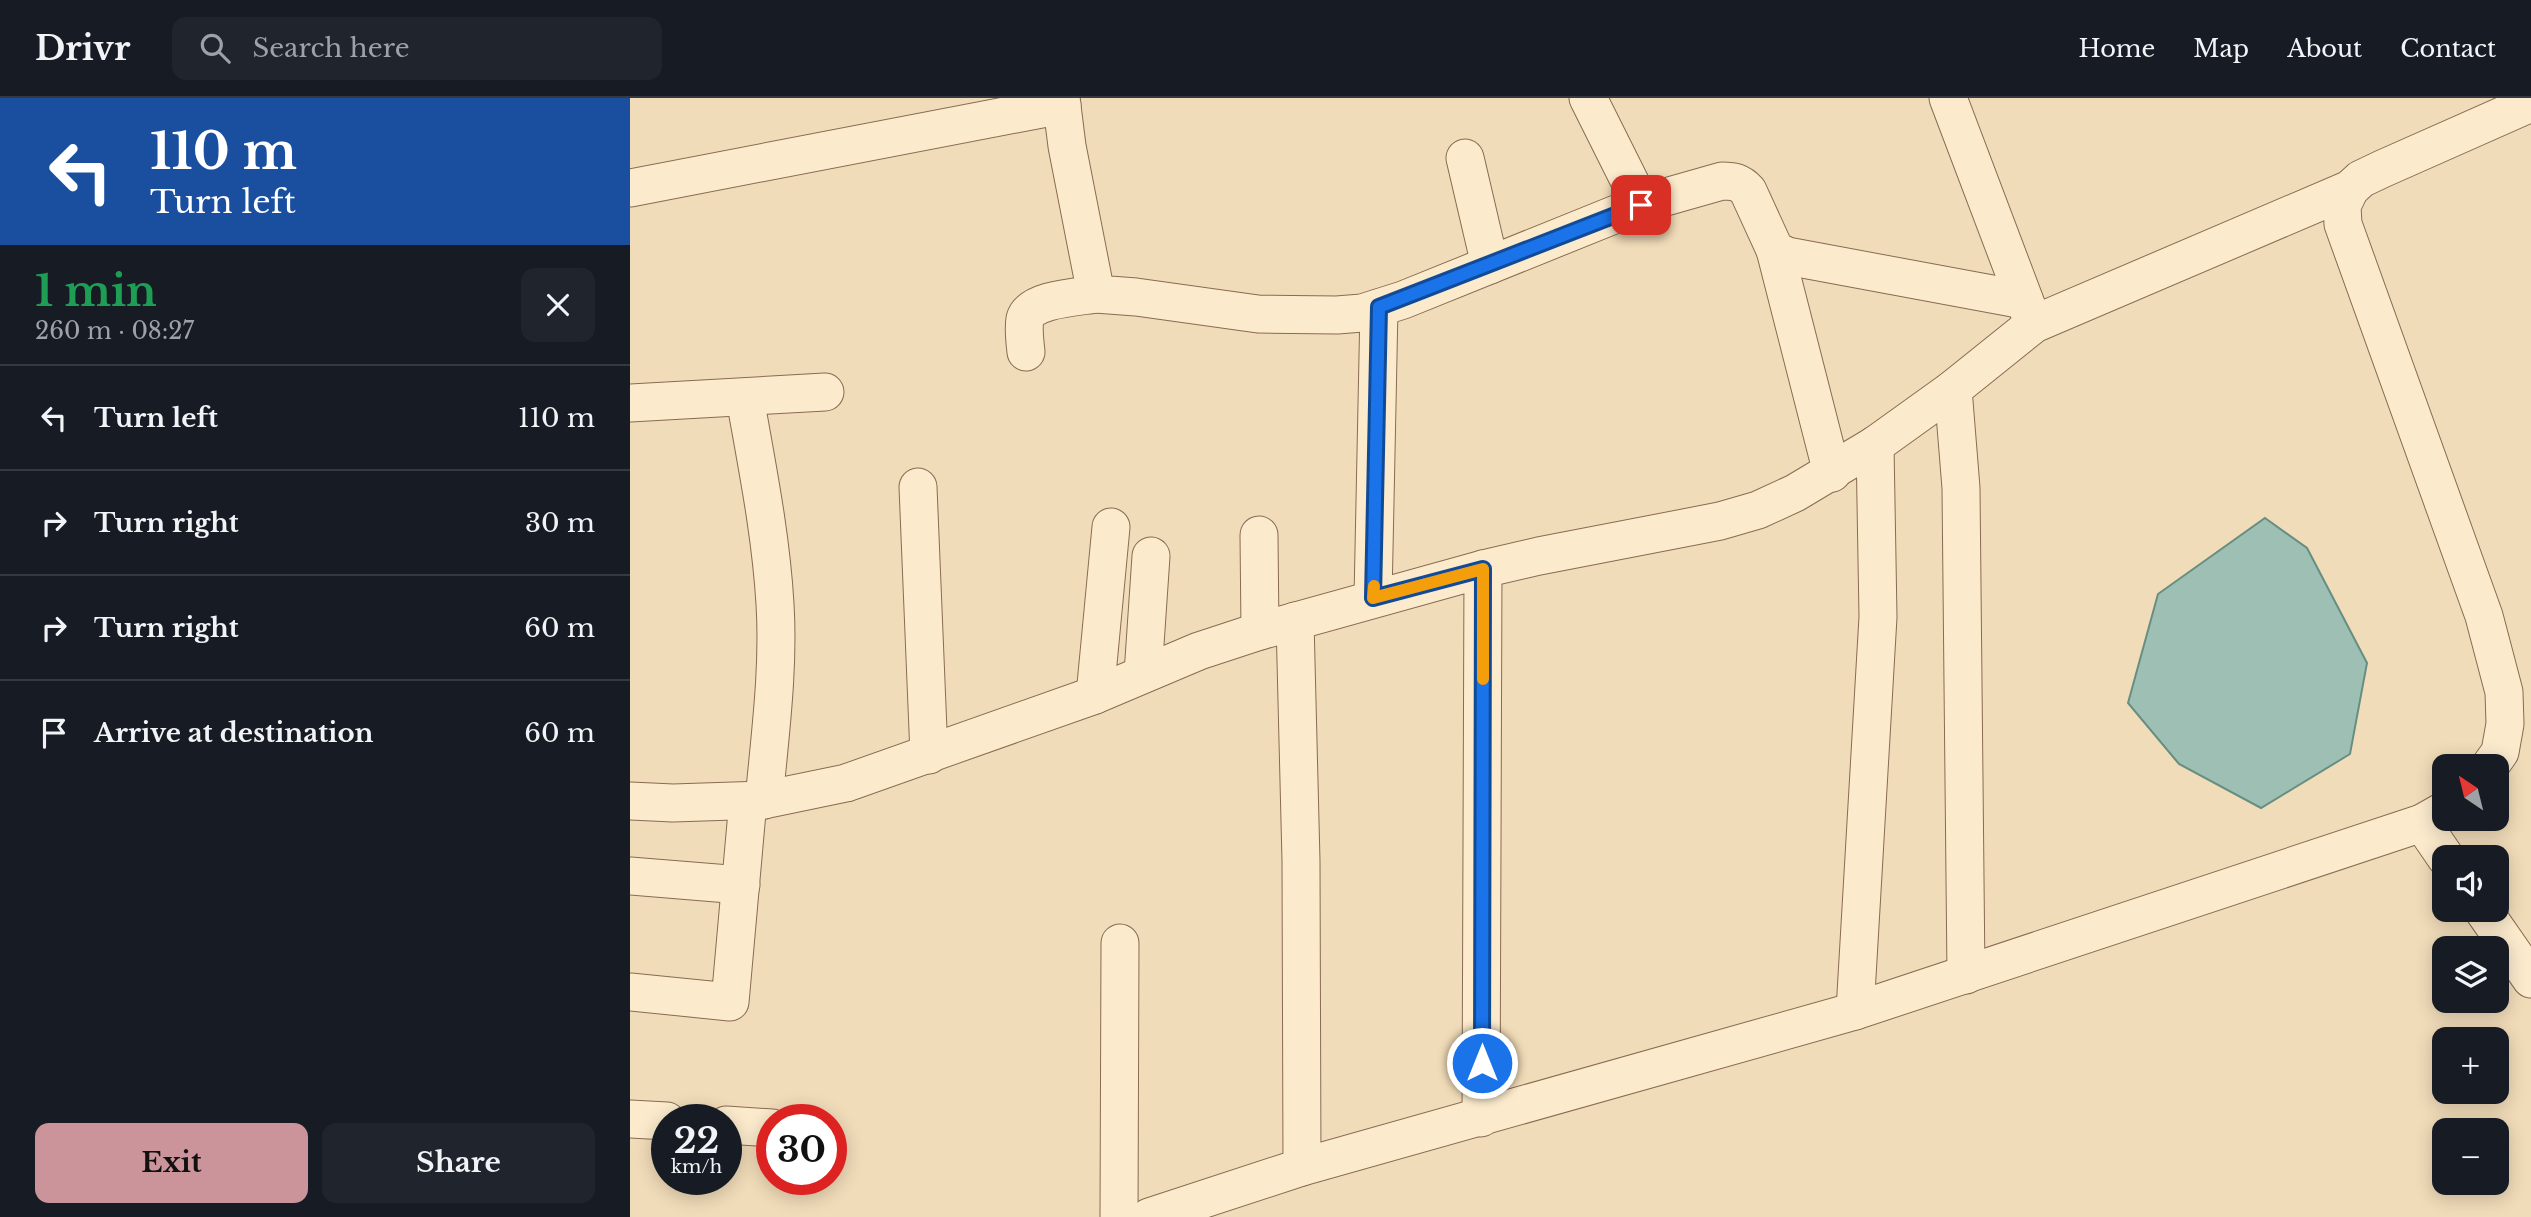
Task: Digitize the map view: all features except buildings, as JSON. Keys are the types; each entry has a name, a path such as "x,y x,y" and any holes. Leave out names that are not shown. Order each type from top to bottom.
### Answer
{"street":[{"path":"1588,98 1641,205"},
{"path":"1948,98 2029,312"},
{"path":"630,188 1061,101 1067,146 1096,294"},
{"path":"2499,754 2505,724 2504,692 2484,616 2343,224 2342,206 2350,189 2361,178 2531,103"},
{"path":"1465,158 1490,265"},
{"path":"1026,352 1026,318 1031,309 1043,303 1096,294 1258,314 1362,313 1641,205 1722,181 1734,181 1742,184 1748,191 1775,250 1832,473"},
{"path":"630,801 756,801 846,783 1096,695 1143,674 1260,631 1483,569 1758,510 1832,473 1953,389 2029,312 2350,189"},
{"path":"1775,250 1801,259 2029,312"},
{"path":"1373,598 1379,307"},
{"path":"1953,389 1961,488 1966,975"},
{"path":"630,403 825,392"},
{"path":"630,992 730,1002 741,885 774,688 775,605 765,512 745,398"},
{"path":"1855,1011 1878,617 1875,445"},
{"path":"918,488 929,755"},
{"path":"1096,695 1111,527"},
{"path":"1259,535 1260,631"},
{"path":"1143,674 1151,556"},
{"path":"1481,1118 1483,569"},
{"path":"1295,621 1301,861 1302,1167"},
{"path":"1149,1217 1302,1167 1855,1011 2432,816"},
{"path":"630,876 741,885"},
{"path":"2491,922 2531,979"},
{"path":"1119,1217 1120,943"},
{"path":"630,1119 651,1120"}],"water":[{"path":"2265,518 2307,548 2367,663 2350,754 2261,808 2179,764 2128,703 2158,594"}],"slow traffic":[{"path":"1374,586 1373,598 1483,569 1483,679"}],"route":[{"path":"1482,1063 1483,569 1373,598 1379,307 1403,300 1641,205"}]}
